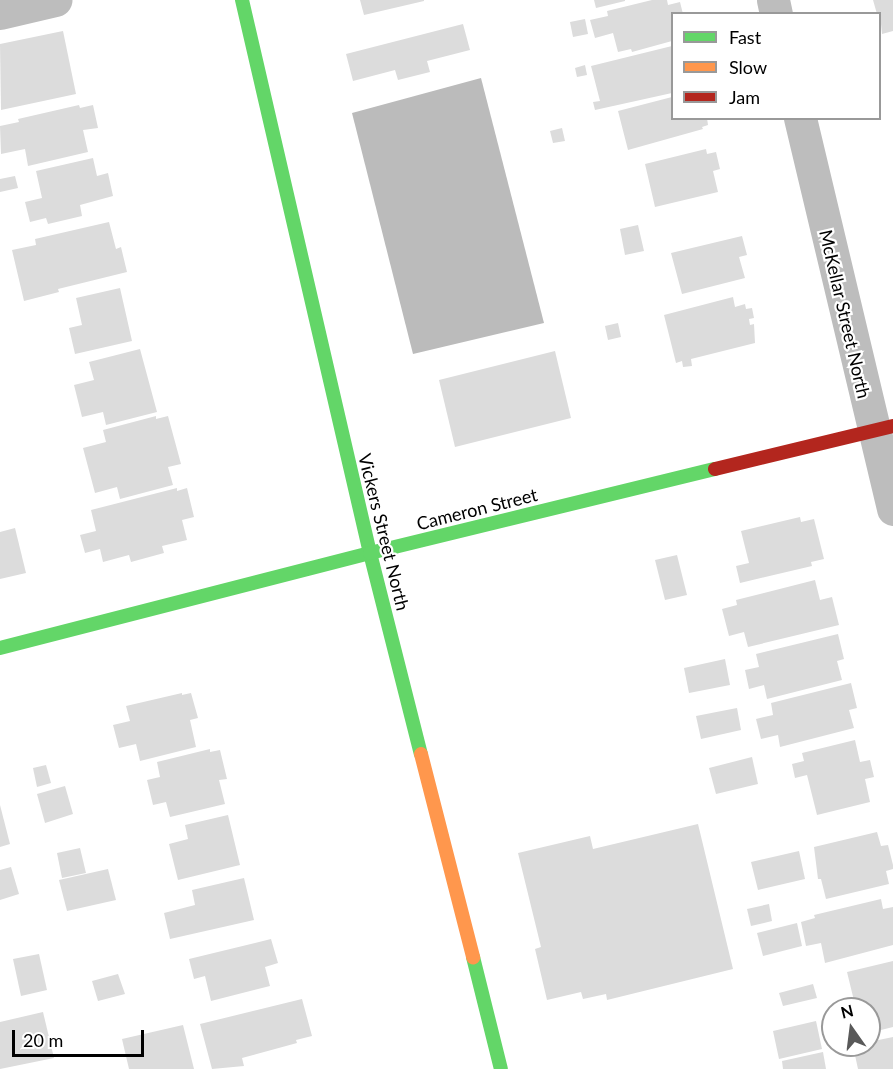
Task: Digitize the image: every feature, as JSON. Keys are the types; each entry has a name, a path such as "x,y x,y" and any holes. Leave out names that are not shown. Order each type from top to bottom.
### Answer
{"street":[{"path":"0,14 55,0"},
{"name":"Vickers Street North","path":"242,0 370,554 501,1069"},
{"name":"McKellar Street North","path":"801,120 883,429 893,509"},
{"name":"Cameron Street","path":"0,648 370,554 883,429"}],"shaded area":[{"path":"481,78 544,323 413,354 352,113"}],"building":[{"path":"360,0 424,0 424,1 364,15"},
{"path":"594,0 625,0 625,1 596,8"},
{"path":"652,0 667,0 668,5 680,2 682,12 671,12 671,41 632,52 631,49 618,52 613,33 595,38 590,20 608,16 607,11"},
{"path":"873,0 893,0 893,31 882,34 881,12 876,12"},
{"path":"585,19 588,34 573,37 570,22"},
{"path":"463,24 470,50 427,61 430,72 398,80 395,70 353,81 346,54"},
{"path":"63,31 76,94 1,110 0,44"},
{"path":"671,46 671,93 595,110 593,102 600,101 591,66"},
{"path":"585,65 587,75 577,77 575,68"},
{"path":"671,97 671,120 707,120 708,125 702,127 703,129 628,150 618,111"},
{"path":"79,105 80,108 93,105 98,128 83,130 88,152 28,166 25,149 1,154 0,126 19,122 18,119"},
{"path":"562,128 565,141 553,143 550,131"},
{"path":"706,149 707,154 716,152 720,169 713,171 718,192 655,207 645,164"},
{"path":"93,158 97,176 108,173 113,196 80,205 82,216 48,224 46,218 30,222 25,202 42,198 36,171"},
{"path":"15,176 18,188 0,192 0,179"},
{"path":"109,222 116,249 121,247 127,272 58,289 59,292 24,301 12,250 36,245 35,239"},
{"path":"638,225 644,251 625,255 620,229"},
{"path":"742,236 747,255 739,257 745,278 682,294 671,253"},
{"path":"120,288 132,341 75,354 69,328 82,325 76,298"},
{"path":"733,297 735,307 745,304 746,309 752,308 754,318 749,319 750,325 754,324 755,343 691,359 692,366 683,367 682,361 676,363 664,315"},
{"path":"618,323 621,337 608,340 605,326"},
{"path":"140,349 157,412 106,425 103,412 82,417 74,385 94,380 89,362"},
{"path":"555,351 571,418 455,447 439,380"},
{"path":"156,416 156,419 168,416 181,464 168,467 173,485 120,499 117,487 95,493 83,448 106,442 103,430"},
{"path":"177,488 177,491 187,488 194,517 182,520 187,540 162,546 164,553 131,562 129,555 103,562 100,549 85,553 80,535 96,531 91,510"},
{"path":"800,517 801,522 814,519 824,559 811,562 812,566 740,583 736,566 749,563 741,531"},
{"path":"15,528 26,573 0,579 0,532"},
{"path":"677,555 687,595 665,600 655,560"},
{"path":"815,580 820,600 832,597 839,625 748,647 744,632 729,636 722,609 737,605 736,600"},
{"path":"838,634 844,659 837,661 842,680 767,699 764,685 749,689 745,670 759,667 756,654"},
{"path":"725,659 730,685 689,693 684,668"},
{"path":"851,683 857,708 849,710 854,728 780,747 778,735 761,739 756,719 773,715 771,703"},
{"path":"182,693 182,695 191,693 198,718 190,720 196,747 140,761 136,744 119,748 113,725 130,721 126,706"},
{"path":"737,708 741,730 701,739 696,716"},
{"path":"855,740 860,762 870,760 874,777 865,779 870,802 817,815 807,775 795,778 792,764 804,761 802,753"},
{"path":"210,749 210,752 220,750 227,779 219,780 225,804 170,817 166,802 153,805 147,780 160,777 157,762"},
{"path":"752,757 758,784 716,794 709,768"},
{"path":"46,765 51,783 37,787 33,768"},
{"path":"65,786 73,814 45,823 37,794"},
{"path":"0,805 10,844 0,847"},
{"path":"228,815 240,865 178,880 169,844 188,839 185,825"},
{"path":"698,824 733,969 607,1000 606,994 583,999 581,992 547,1000 535,949 541,947 518,853 590,836 593,849"},
{"path":"877,832 881,846 888,845 893,865 893,869 886,871 889,884 826,899 821,879 818,879 814,847"},
{"path":"80,848 86,873 62,878 57,853"},
{"path":"799,851 805,879 758,890 751,862"},
{"path":"11,867 19,894 0,900 0,870"},
{"path":"108,869 116,900 67,911 59,880"},
{"path":"244,878 254,920 170,939 164,913 195,905 192,890"},
{"path":"881,899 883,909 893,907 893,945 825,963 821,943 806,946 801,922 815,918 814,915"},
{"path":"769,904 772,921 751,926 747,909"},
{"path":"797,923 802,946 763,956 757,933"},
{"path":"271,939 278,963 265,967 270,986 211,1001 205,976 194,979 189,959"},
{"path":"39,954 47,990 21,996 13,959"},
{"path":"893,961 893,1027 881,1030 881,997 853,997 847,972"},
{"path":"118,974 125,994 98,1001 92,981"},
{"path":"813,984 817,998 783,1006 779,993"},
{"path":"302,999 312,1036 296,1040 297,1043 242,1058 244,1066 212,1069 200,1024"},
{"path":"43,1012 54,1058 0,1069 0,1022"},
{"path":"816,1021 821,1049 779,1059 773,1031"},
{"path":"183,1025 194,1069 129,1069 122,1039"},
{"path":"893,1037 893,1069 858,1069 855,1057 881,1057 881,1040"},
{"path":"821,1052 826,1069 783,1069 782,1061"}],"traffic: fast":[{"path":"242,0 370,553 421,754"},
{"path":"0,648 370,553 715,469"},
{"path":"473,957 501,1069"}],"traffic: slow":[{"path":"421,754 473,957"}],"traffic: jam":[{"path":"715,469 893,426"}]}
